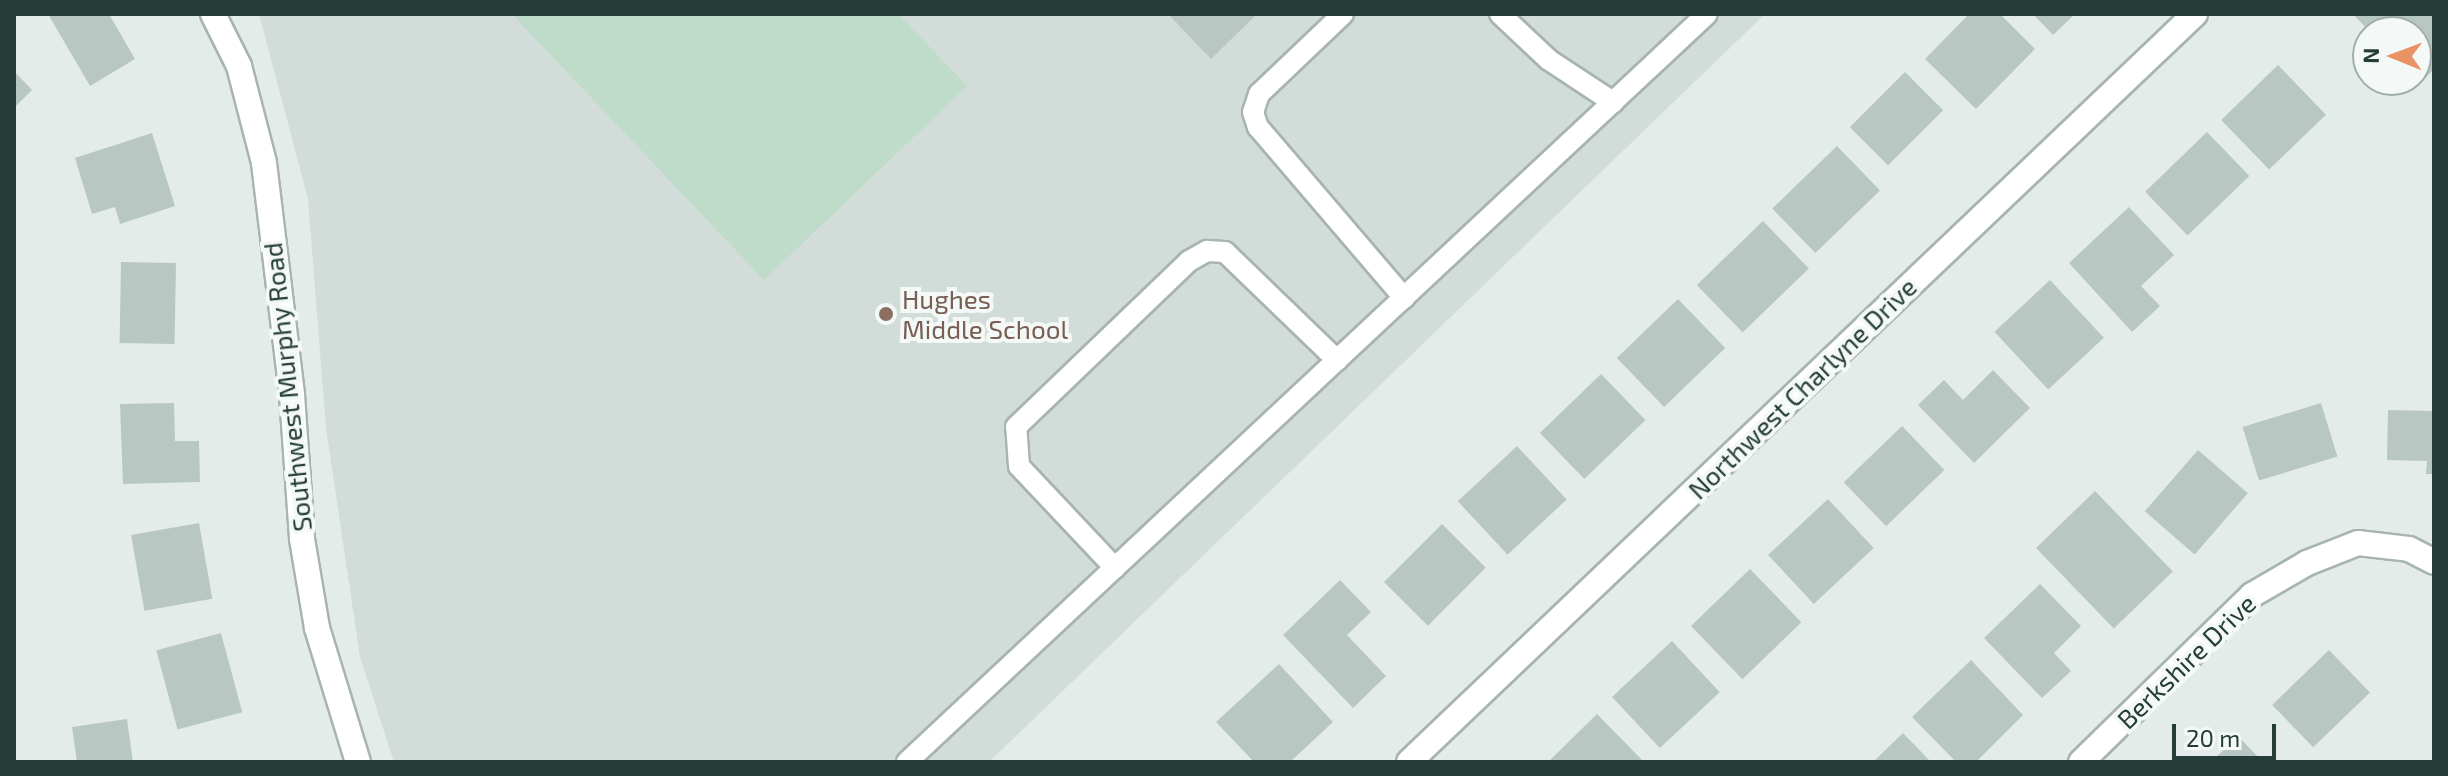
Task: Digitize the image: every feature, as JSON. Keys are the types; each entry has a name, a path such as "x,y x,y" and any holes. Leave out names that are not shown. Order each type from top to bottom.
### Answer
{"street":[{"name":"Southwest Murphy Road","path":"213,14 239,66 264,163 292,395 302,539 317,628 358,762"},
{"name":"Northwest Charlyne Drive","path":"1409,762 2195,14"},
{"name":"Berkshire Drive","path":"2081,762 2252,595 2307,563 2358,543 2409,549 2434,562"}],"lane":[{"path":"1343,14 1259,94 1253,112 1258,127 1404,298"},
{"path":"1500,14 1549,60 1613,102"},
{"path":"907,762 1707,14"},
{"path":"1115,568 1019,466 1016,427 1189,261 1207,251 1225,252 1337,360"}],"shaded area":[{"name":"Hughes Middle School","path":"259,14 1765,14 989,762 394,762 360,657 326,428 308,199"}],"green space":[{"path":"512,14 898,14 967,86 764,280"}],"building":[{"path":"48,14 109,14 135,59 90,86"},
{"path":"1168,14 1257,14 1211,59"},
{"path":"1969,14 2000,14 2035,49 1976,109 1925,59"},
{"path":"2033,14 2075,14 2053,35"},
{"path":"2353,14 2434,14 2434,69 2432,71 2432,16"},
{"path":"2278,65 2326,115 2269,170 2221,120"},
{"path":"14,71 32,90 14,108"},
{"path":"1905,72 1943,110 1888,165 1850,127"},
{"path":"2207,132 2249,176 2188,236 2145,192"},
{"path":"152,133 175,206 120,224 115,207 92,214 75,158"},
{"path":"1837,146 1880,191 1815,253 1772,209"},
{"path":"2129,207 2174,255 2141,286 2160,306 2132,332 2069,263"},
{"path":"1763,221 1809,268 1743,332 1697,285"},
{"path":"121,262 176,263 175,344 120,343"},
{"path":"2050,280 2104,338 2048,390 1994,332"},
{"path":"1678,299 1725,348 1664,407 1617,358"},
{"path":"1993,370 2030,408 1974,463 1918,405 1944,380 1963,400"},
{"path":"1601,374 1645,420 1584,479 1540,433"},
{"path":"174,403 175,441 199,441 200,482 123,484 120,404"},
{"path":"2321,403 2337,457 2259,481 2243,427"},
{"path":"2388,410 2434,411 2434,474 2426,474 2427,461 2387,460"},
{"path":"1902,426 1944,470 1886,526 1844,482"},
{"path":"1517,446 1567,499 1508,555 1458,501"},
{"path":"2198,450 2248,493 2195,554 2145,511"},
{"path":"2095,491 2173,572 2114,629 2036,548"},
{"path":"1828,499 1874,548 1814,604 1768,555"},
{"path":"199,523 212,599 144,611 131,535"},
{"path":"1442,524 1486,568 1428,626 1384,582"},
{"path":"1750,569 1801,622 1742,679 1691,626"},
{"path":"1340,580 1371,612 1347,635 1386,676 1353,708 1283,635"},
{"path":"2040,584 2081,626 2054,653 2071,671 2042,698 1984,638"},
{"path":"221,633 242,712 178,730 156,650"},
{"path":"1672,641 1720,692 1660,748 1612,697"},
{"path":"2329,650 2370,692 2313,747 2272,705"},
{"path":"1971,660 2023,715 1976,762 1956,762 1912,717"},
{"path":"1279,664 1333,722 1290,762 1254,762 1216,722"},
{"path":"1597,714 1642,760 1548,762"},
{"path":"127,719 133,762 77,762 72,727"},
{"path":"1903,733 1931,762 1873,762"},
{"path":"2238,736 2263,762 2211,762"}],"place":[{"name":"Hughes Middle School","path":"886,314"}]}
